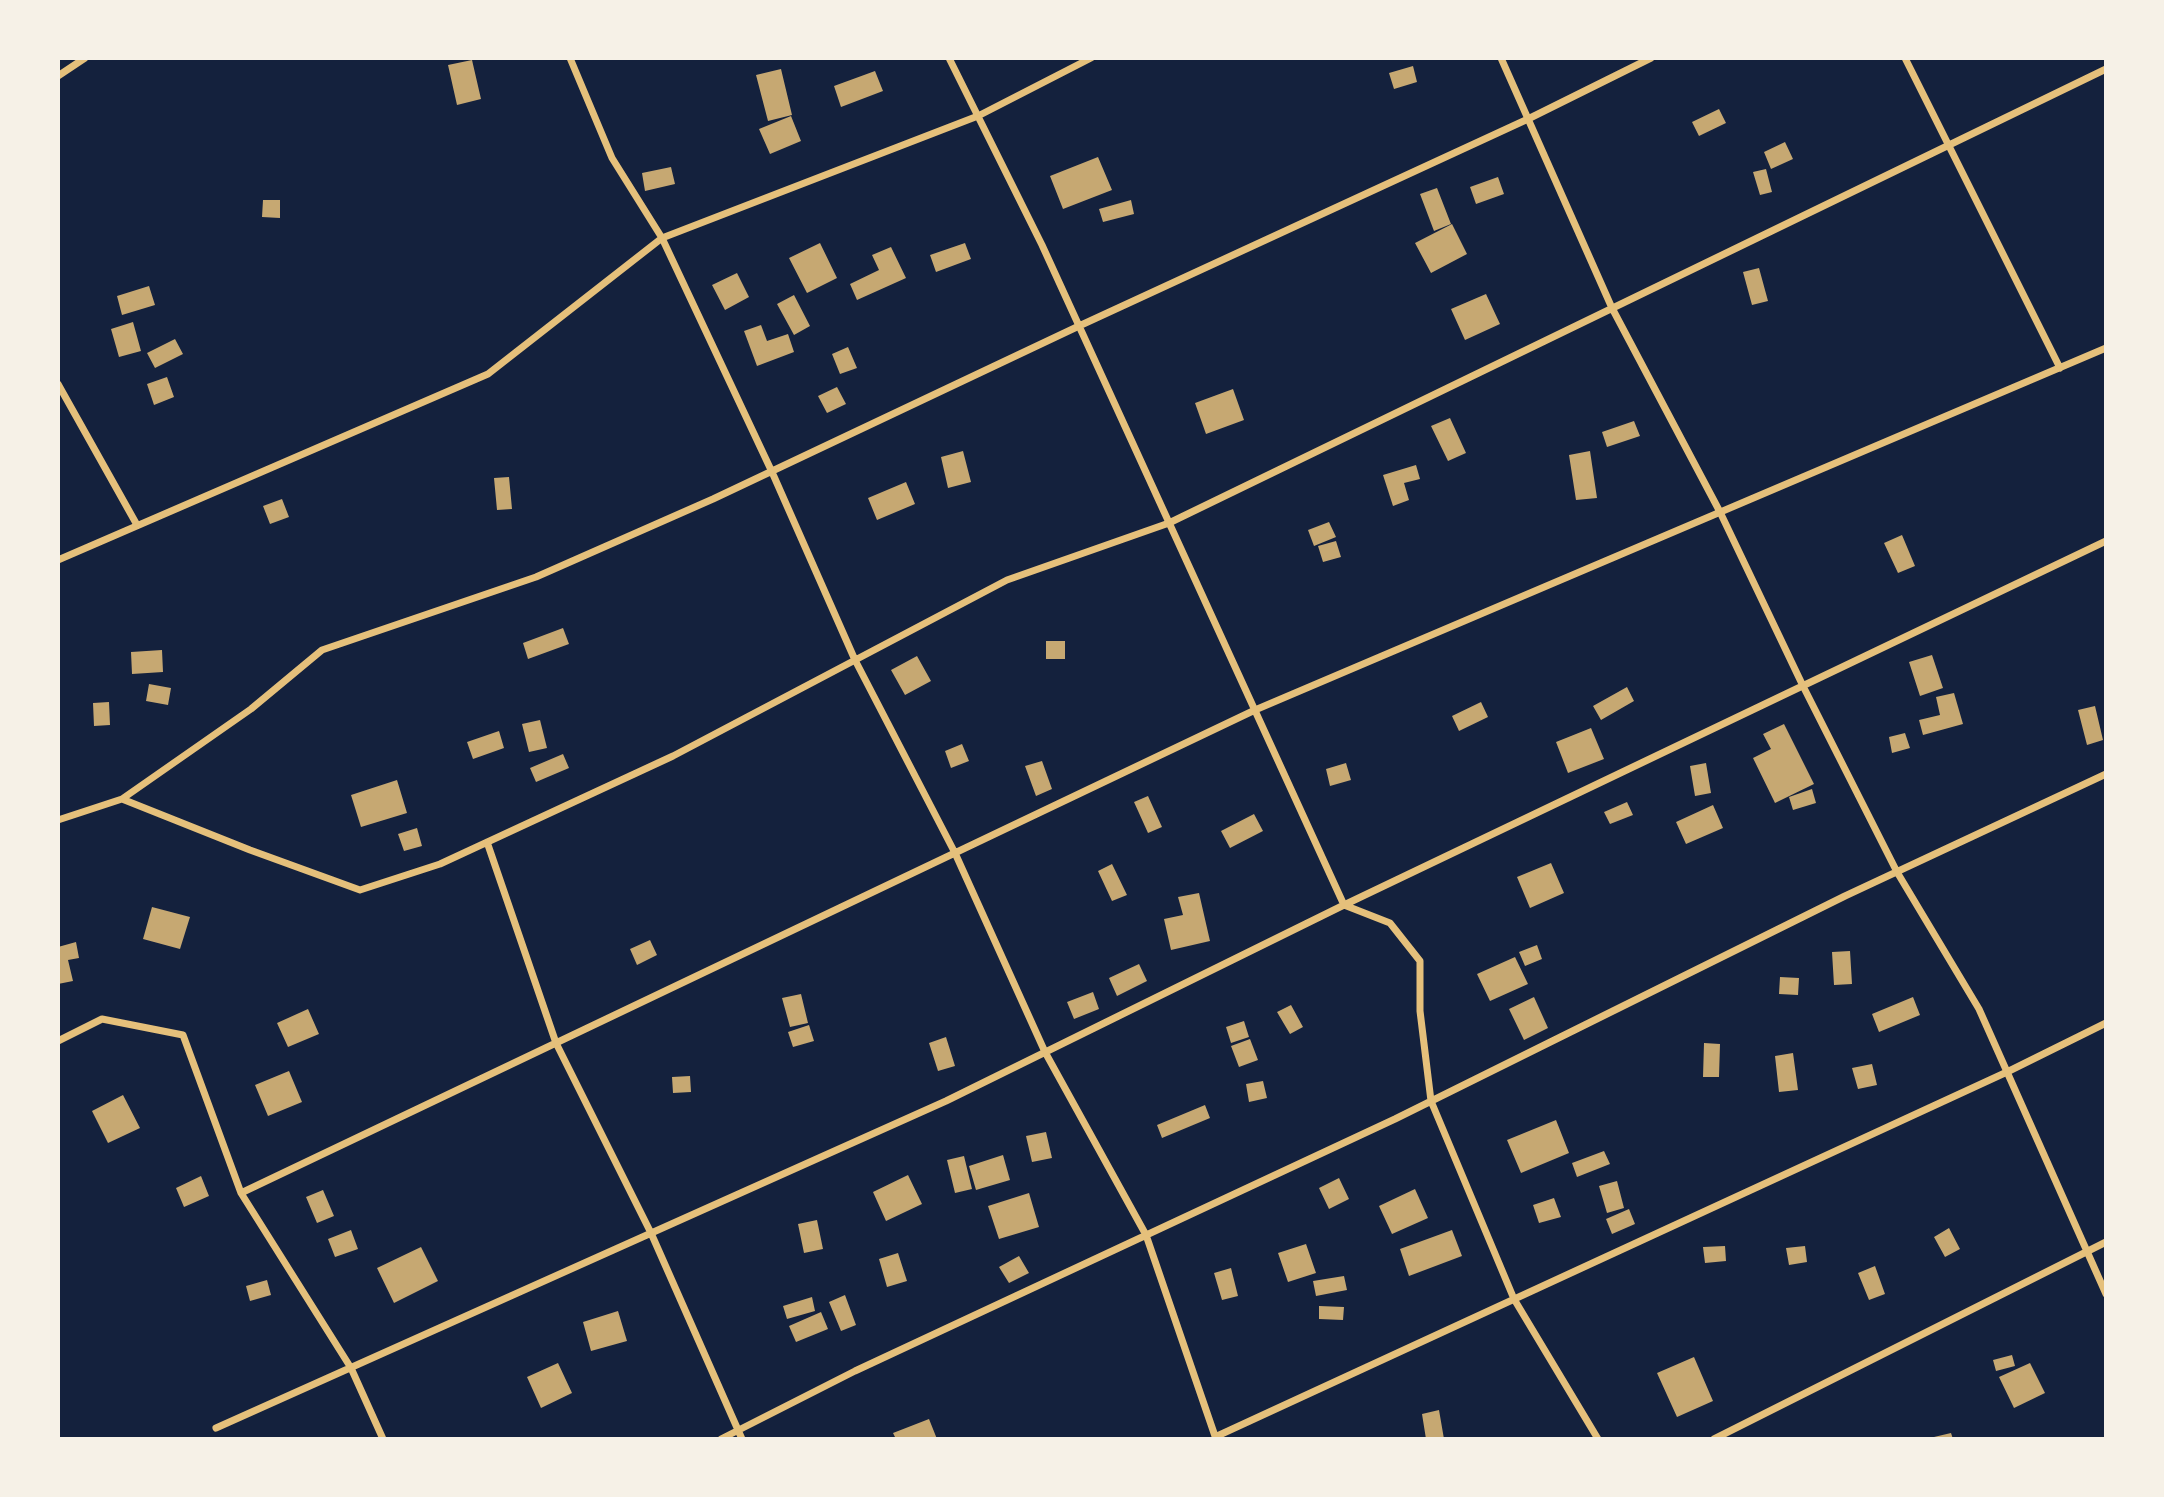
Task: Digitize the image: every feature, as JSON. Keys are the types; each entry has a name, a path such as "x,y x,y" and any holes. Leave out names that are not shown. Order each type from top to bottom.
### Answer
{"street":[{"path":"58,76 76,61 85,58"},
{"path":"570,58 612,159 662,238 772,472 855,660 955,853 1045,1052 1146,1235 1215,1438 2007,1072 2106,1023"},
{"path":"949,58 1079,326 1344,905 1390,923 1420,961 1420,1011 1431,1101 1514,1299 1598,1439"},
{"path":"58,560 488,374 662,238 978,116 1091,58"},
{"path":"1501,58 1612,308 1720,512 1803,686 1897,872 1979,1009 2106,1294"},
{"path":"58,820 122,799 251,709 322,650 537,577 772,472 1079,326 1528,119 1651,58"},
{"path":"1905,58 2060,368"},
{"path":"122,799 360,890 440,864 673,756 1007,580 1169,523 2106,69"},
{"path":"241,1193 1255,710 2106,348"},
{"path":"58,384 137,525"},
{"path":"216,1428 946,1101 1344,905 2106,541"},
{"path":"721,1439 855,1371 1431,1101 1897,872 2106,774"},
{"path":"487,842 556,1043 651,1233 742,1439"},
{"path":"58,1041 102,1019 183,1035 241,1193 351,1368 383,1439"},
{"path":"1714,1439 2106,1242"}],"building":[{"path":"472,60 481,99 457,105 448,65"},
{"path":"1413,66 1417,82 1394,89 1389,73"},
{"path":"781,69 792,115 768,121 756,75"},
{"path":"875,71 883,91 841,107 834,86"},
{"path":"1719,109 1726,123 1699,136 1692,122"},
{"path":"791,116 801,141 770,154 759,129"},
{"path":"1785,142 1793,159 1771,169 1764,152"},
{"path":"1098,157 1112,190 1063,209 1050,176"},
{"path":"671,167 675,184 645,191 642,173"},
{"path":"1766,169 1772,192 1760,195 1753,172"},
{"path":"1498,177 1504,194 1476,204 1470,187"},
{"path":"1437,188 1451,224 1434,231 1420,194"},
{"path":"263,200 280,200 280,218 262,217"},
{"path":"1131,200 1134,214 1103,222 1099,209"},
{"path":"1452,224 1467,254 1431,273 1415,243"},
{"path":"820,243 837,278 807,293 789,258"},
{"path":"965,243 971,259 936,272 930,255"},
{"path":"891,247 906,278 857,300 850,284 879,270 872,255"},
{"path":"1759,268 1768,301 1752,305 1743,272"},
{"path":"737,273 749,297 725,310 712,285"},
{"path":"149,286 155,305 122,315 117,296"},
{"path":"1486,294 1500,324 1465,340 1451,309"},
{"path":"794,295 810,326 794,335 777,304"},
{"path":"133,322 141,351 119,357 111,329"},
{"path":"761,325 767,341 788,334 794,352 757,366 744,331"},
{"path":"175,339 183,354 155,368 147,353"},
{"path":"848,347 857,368 840,374 832,354"},
{"path":"167,377 174,397 154,405 147,384"},
{"path":"837,387 846,404 827,413 818,396"},
{"path":"1233,389 1244,420 1206,434 1195,403"},
{"path":"1450,418 1466,453 1448,461 1431,426"},
{"path":"1634,421 1640,436 1607,447 1602,432"},
{"path":"963,451 971,482 948,488 941,457"},
{"path":"1590,451 1597,498 1576,500 1569,455"},
{"path":"1416,465 1420,479 1404,483 1409,500 1393,506 1383,475"},
{"path":"509,477 512,509 497,510 494,478"},
{"path":"906,482 915,504 877,520 868,498"},
{"path":"282,499 289,517 270,524 263,506"},
{"path":"1329,522 1336,537 1314,546 1308,530"},
{"path":"1902,535 1915,566 1898,573 1884,543"},
{"path":"1336,541 1341,557 1323,562 1318,546"},
{"path":"563,628 569,644 528,659 523,643"},
{"path":"1046,641 1065,641 1065,659 1046,659"},
{"path":"162,650 163,672 132,674 131,652"},
{"path":"1932,655 1943,688 1920,696 1909,662"},
{"path":"917,656 931,681 905,695 891,670"},
{"path":"149,684 171,688 168,705 146,701"},
{"path":"1627,687 1634,701 1601,720 1593,706"},
{"path":"1954,693 1963,724 1923,735 1919,720 1940,715 1936,697"},
{"path":"109,702 110,725 94,726 93,703"},
{"path":"1481,702 1488,717 1459,731 1452,716"},
{"path":"2095,706 2103,740 2087,745 2078,710"},
{"path":"540,720 547,748 529,752 522,724"},
{"path":"1784,724 1814,784 1775,803 1753,758 1771,749 1763,734"},
{"path":"1591,728 1604,759 1568,773 1556,742"},
{"path":"499,731 504,748 473,759 467,742"},
{"path":"1905,733 1910,748 1892,753 1889,737"},
{"path":"962,744 969,761 951,768 945,751"},
{"path":"563,754 569,768 536,782 530,768"},
{"path":"1042,761 1052,789 1036,796 1025,766"},
{"path":"1346,763 1351,780 1330,786 1326,769"},
{"path":"1706,763 1711,793 1695,796 1690,766"},
{"path":"397,780 407,813 361,827 351,795"},
{"path":"1812,789 1816,803 1793,810 1789,797"},
{"path":"1148,796 1162,827 1148,833 1134,802"},
{"path":"1627,802 1633,815 1610,824 1604,812"},
{"path":"1713,805 1723,828 1686,844 1676,822"},
{"path":"1254,814 1263,831 1230,848 1221,831"},
{"path":"417,828 422,846 404,851 398,834"},
{"path":"1551,863 1564,893 1530,908 1517,877"},
{"path":"1112,864 1127,895 1112,901 1098,871"},
{"path":"1199,893 1210,941 1171,950 1164,919 1183,915 1178,897"},
{"path":"152,907 190,917 180,949 143,939"},
{"path":"650,940 657,955 637,965 630,949"},
{"path":"76,942 79,958 68,960 73,981 58,984 58,947"},
{"path":"1537,945 1542,959 1525,966 1519,952"},
{"path":"1850,951 1852,984 1834,985 1832,952"},
{"path":"1515,957 1528,984 1490,1001 1477,974"},
{"path":"1139,964 1147,981 1117,996 1109,978"},
{"path":"1780,977 1799,978 1798,995 1779,994"},
{"path":"1093,992 1099,1009 1074,1019 1067,1002"},
{"path":"801,994 808,1023 790,1027 782,998"},
{"path":"1534,997 1548,1028 1524,1040 1509,1009"},
{"path":"1913,997 1920,1015 1879,1032 1872,1014"},
{"path":"1291,1005 1303,1027 1290,1034 1277,1012"},
{"path":"308,1009 319,1034 288,1047 277,1023"},
{"path":"1244,1021 1249,1037 1231,1043 1226,1027"},
{"path":"809,1025 814,1041 793,1047 788,1032"},
{"path":"946,1037 955,1066 938,1071 929,1043"},
{"path":"1250,1039 1258,1060 1239,1067 1231,1046"},
{"path":"1704,1043 1720,1044 1719,1077 1703,1077"},
{"path":"1793,1053 1798,1090 1779,1092 1775,1056"},
{"path":"1872,1064 1877,1085 1858,1089 1852,1068"},
{"path":"289,1071 302,1102 268,1116 255,1085"},
{"path":"690,1076 691,1092 673,1093 672,1077"},
{"path":"1263,1081 1267,1098 1249,1102 1246,1084"},
{"path":"123,1095 140,1128 108,1143 92,1111"},
{"path":"1205,1105 1210,1118 1162,1138 1157,1125"},
{"path":"1556,1120 1569,1153 1521,1173 1507,1140"},
{"path":"1046,1132 1052,1158 1032,1162 1026,1136"},
{"path":"1604,1151 1610,1164 1577,1177 1572,1163"},
{"path":"1003,1155 1010,1180 976,1190 969,1166"},
{"path":"964,1156 972,1189 955,1193 947,1160"},
{"path":"908,1175 922,1204 886,1221 873,1192"},
{"path":"201,1176 209,1196 184,1207 176,1188"},
{"path":"1339,1178 1349,1199 1329,1209 1319,1188"},
{"path":"1617,1181 1624,1208 1607,1213 1599,1186"},
{"path":"1415,1189 1428,1218 1392,1234 1379,1206"},
{"path":"323,1190 334,1216 317,1223 306,1197"},
{"path":"1029,1193 1039,1227 999,1239 988,1206"},
{"path":"1554,1198 1561,1217 1539,1223 1533,1205"},
{"path":"1629,1209 1635,1224 1612,1234 1606,1219"},
{"path":"817,1220 823,1249 804,1253 798,1224"},
{"path":"1949,1228 1960,1249 1945,1257 1934,1237"},
{"path":"351,1230 358,1249 335,1257 328,1239"},
{"path":"1452,1230 1462,1256 1409,1276 1400,1249"},
{"path":"1306,1244 1316,1273 1288,1282 1278,1253"},
{"path":"1725,1246 1726,1261 1705,1263 1703,1247"},
{"path":"1805,1246 1807,1262 1789,1265 1786,1248"},
{"path":"421,1247 438,1281 394,1303 377,1268"},
{"path":"898,1253 907,1281 887,1287 879,1259"},
{"path":"1019,1256 1029,1273 1009,1283 999,1267"},
{"path":"1875,1266 1885,1294 1869,1300 1858,1273"},
{"path":"1231,1268 1238,1296 1222,1300 1214,1273"},
{"path":"1344,1276 1347,1290 1316,1296 1313,1281"},
{"path":"267,1280 271,1295 250,1301 246,1286"},
{"path":"845,1295 856,1325 841,1331 829,1302"},
{"path":"812,1297 815,1311 787,1319 783,1306"},
{"path":"1319,1306 1344,1307 1343,1320 1319,1319"},
{"path":"618,1311 627,1341 591,1351 583,1322"},
{"path":"821,1312 828,1329 796,1342 789,1326"},
{"path":"2012,1355 2015,1366 1996,1371 1993,1360"},
{"path":"1694,1357 1713,1401 1677,1417 1657,1373"},
{"path":"558,1363 572,1393 541,1408 527,1377"},
{"path":"2030,1363 2045,1393 2014,1408 1999,1377"},
{"path":"1439,1410 1444,1439 1426,1439 1422,1414"},
{"path":"929,1419 937,1439 896,1439 893,1433"},
{"path":"1951,1433 1953,1439 1934,1437"}]}
